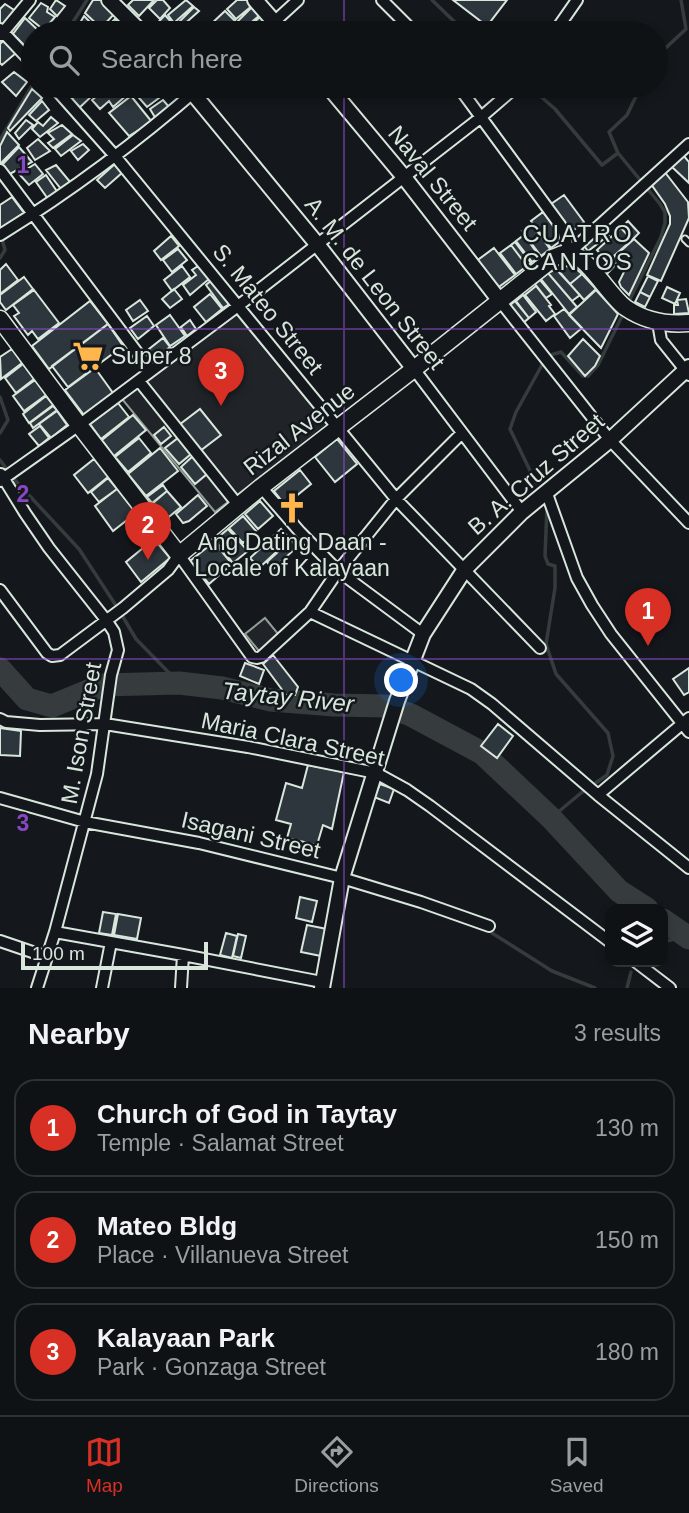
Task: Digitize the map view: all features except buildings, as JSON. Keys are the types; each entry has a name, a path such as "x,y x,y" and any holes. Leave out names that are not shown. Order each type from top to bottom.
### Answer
{"main road":[{"name":"Rizal Avenue","path":"179,555 238,505 555,257 569,253"},
{"path":"569,253 588,267 628,309 658,323 689,323"},
{"path":"0,319 179,555"}],"street":[{"path":"21,52 1,32 30,0"},
{"path":"109,0 130,21"},
{"path":"255,0 274,21"},
{"path":"284,21 298,0"},
{"path":"382,0 403,21"},
{"path":"564,21 577,0"},
{"name":"S. Mateo Street","path":"64,98 115,156 396,499 540,648"},
{"path":"0,235 115,156 182,98"},
{"name":"A. M. de Leon Street","path":"202,98 522,512"},
{"name":"Naval Street","path":"338,98 404,177 500,301"},
{"path":"466,98 564,232 569,253 689,144"},
{"path":"1,478 139,381 503,98"},
{"path":"0,170 151,371"},
{"path":"500,301 610,440 689,523"},
{"path":"658,323 661,340 688,371"},
{"name":"B. A. Cruz Street","path":"322,985 342,878 395,708 423,634 465,569 522,512 688,371"},
{"path":"139,381 238,505"},
{"path":"0,590 47,653 52,656 60,655 168,570 179,555 252,657 261,657 310,612 338,571 396,499 462,433"},
{"name":"M. Ison Street","path":"1,478 49,548 106,620 114,632 118,650 111,675 97,774 55,932 37,988"},
{"path":"261,487 338,571 423,634"},
{"path":"546,491 577,578 592,605 611,635 687,724 594,792"},
{"path":"310,612 471,690 492,704 594,792 689,868"},
{"name":"Maria Clara Street","path":"0,719 40,725 105,724 248,747 376,773 430,806 605,938"},
{"name":"Isagani Street","path":"0,798 85,822 199,843 342,878 489,926"},
{"path":"55,932 183,955 322,985"},
{"path":"0,941 47,957"},
{"path":"102,988 111,942"},
{"path":"181,988 183,955"},
{"path":"643,967 670,988"}],"shaded area":[{"path":"236,313 328,425 215,512 122,399"},
{"path":"265,618 279,635 259,651 245,634"}],"waterway":[{"path":"74,21 87,0"},
{"path":"432,0 454,21"},
{"path":"668,46 686,29 681,0"},
{"path":"0,140 25,98"},
{"path":"543,98 602,165 618,153"},
{"path":"627,305 661,237 665,223 665,212 618,153 609,132 627,115 635,98"},
{"path":"0,258 5,250 2,239"},
{"path":"536,483 510,429 516,412 547,356 561,352 583,376 588,376 598,365 624,312"},
{"path":"0,397 8,420 0,433"},
{"path":"0,460 8,471"},
{"path":"13,478 79,549 115,604"},
{"path":"547,507 545,556 548,564 555,566 555,588 546,644 556,674 608,733 613,756 607,775 551,818"},
{"path":"123,617 136,639 179,683"},
{"name":"Taytay River","path":"0,669 27,699 52,706 103,685 179,683 222,688 271,700 386,706 411,715 482,753 551,818 619,891 639,904"},
{"name":"Taytay River","path":"668,923 689,938"},
{"path":"492,933 552,971 595,988"},
{"path":"668,941 686,936"},
{"path":"627,988 631,972"}],"place":[{"name":"Super 8","path":"88,356"},
{"name":"Kalayaan Park","path":"221,406"},
{"name":"Ang Dating Daan - Locale of Kalayaan","path":"292,508"},
{"name":"Mateo Bldg","path":"148,560"},
{"name":"Church of God in Taytay","path":"648,646"}],"district":[{"name":"CUATRO CANTOS","path":"578,247"}]}
